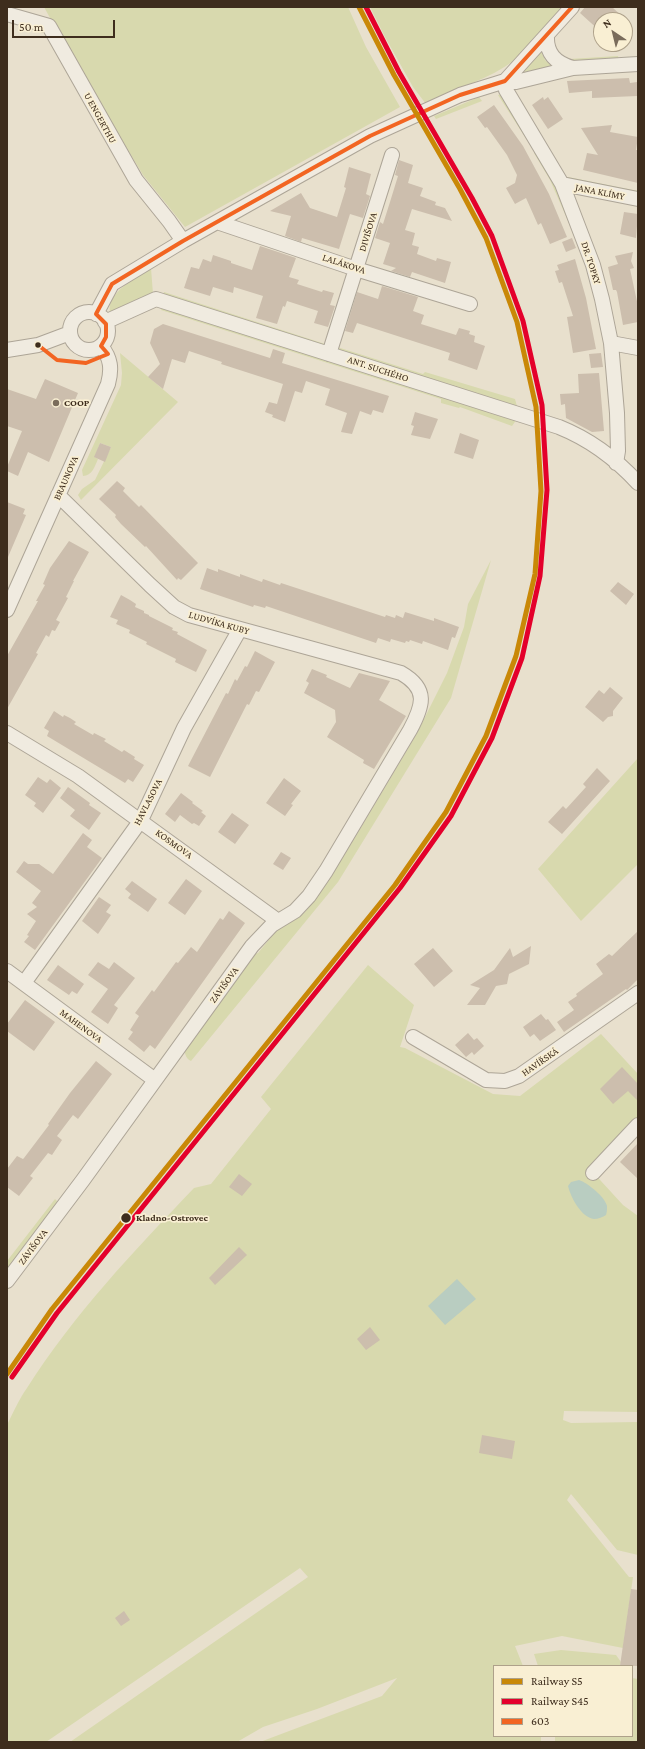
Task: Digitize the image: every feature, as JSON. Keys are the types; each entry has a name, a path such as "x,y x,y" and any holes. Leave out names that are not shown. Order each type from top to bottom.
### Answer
{"street":[{"path":"505,81 572,7"},
{"name":"U ENGERTHU","path":"7,14 49,26 136,180 183,241"},
{"path":"547,35 548,51 552,57 563,65 573,68"},
{"path":"7,350 38,345 70,334 78,347 86,350 101,346 107,335 108,328 101,318 112,284 183,241 376,133 460,95 505,81 516,82 573,68 638,64"},
{"name":"DR. TOPKY","path":"505,81 506,90 562,184 592,264 602,299 611,343 617,413 618,451 616,463"},
{"name":"DIVIŠOVA","path":"329,354 392,155"},
{"name":"JANA KLÍMY","path":"562,184 638,199"},
{"name":"LALÁKOVA","path":"217,222 470,304"},
{"name":"ANT. SUCHÉHO","path":"70,334 71,326 75,319 81,314 88,312 101,318 156,299 559,427 584,440 616,463 638,483"},
{"path":"611,343 638,348"},
{"name":"BRAUNOVA","path":"7,610 108,384 110,361 108,354 101,346"},
{"name":"LUDVÍKA KUBY","path":"58,495 174,606 189,615 397,671 409,678 416,686"},
{"name":"HAVLASOVA","path":"24,984 141,820 184,728 240,629"},
{"name":"ZÁVIŠOVA","path":"7,1281 156,1080 252,946 278,921 295,911 309,896 326,871 406,736 421,707 421,699 416,686"},
{"name":"KOSMOVA","path":"7,733 78,776 141,820 278,921"},
{"name":"MAHENOVA","path":"7,971 156,1080"},
{"name":"HAVÍŘSKÁ","path":"413,1037 486,1080 505,1081 519,1076 638,993"},
{"path":"593,1173 638,1125"}],"green space":[{"path":"44,7 348,7 366,47 400,107 185,227 143,175 69,52"},
{"path":"370,7 563,7 516,59 495,73 426,104 413,87"},
{"path":"541,51 545,60 553,67 521,75 519,71"},
{"path":"618,56 619,60 579,63 569,59"},
{"path":"502,94 528,135 525,137 498,95"},
{"path":"479,97 482,101 436,119 434,116"},
{"path":"538,151 553,179 575,229 572,230 550,180 534,153"},
{"path":"568,177 638,191 638,195 570,180"},
{"path":"151,268 153,294 110,312 110,305 118,292 124,286"},
{"path":"164,292 325,344 320,345 163,296"},
{"path":"162,306 517,419 512,426 460,407 441,403 441,399 161,310"},
{"path":"337,347 423,374 425,372 515,399 518,410 340,352"},
{"path":"120,353 178,402 81,500 78,495 82,489 95,480 111,447 100,443 95,457 98,459 94,467 89,474 83,476 82,470 121,385 122,373"},
{"path":"491,560 451,698 338,882 191,1061 189,1060 186,1056 184,1048 251,955 258,953 277,930 305,912 329,880 363,824 416,735 447,673 464,627 468,604"},
{"path":"638,758 638,864 581,921 538,869"},
{"path":"368,965 414,1005 400,1047 405,1048 493,1094 520,1096 601,1034 638,1074 638,1117 590,1169 623,1205 638,1216 638,1412 564,1411 563,1420 571,1423 638,1422 638,1555 617,1550 571,1494 567,1500 629,1577 633,1577 623,1648 562,1636 515,1646 523,1665 493,1665 493,1737 541,1737 541,1742 260,1742 382,1696 397,1678 317,1709 263,1727 237,1742 70,1742 308,1577 300,1568 46,1742 7,1742 7,1425 24,1392 64,1334 127,1259 194,1188 211,1184 271,1109 261,1097"},
{"path":"55,1199 60,1204 7,1272 7,1261"},
{"path":"561,1650 616,1655 621,1662 620,1665 538,1665 534,1654"},
{"path":"633,1678 638,1679 638,1742 555,1742 555,1737 633,1737"}],"shaded area":[{"path":"579,1180 591,1187 606,1202 606,1215 600,1218 589,1218 577,1206 568,1186 571,1182"},
{"path":"457,1279 476,1299 445,1325 428,1306"}],"building":[{"path":"585,7 612,7 617,12 593,12 593,25 580,13"},
{"path":"629,78 630,83 637,82 637,96 592,98 592,91 569,93 567,81"},
{"path":"543,97 544,100 548,97 563,119 548,129 532,105"},
{"path":"494,105 523,146 549,194 567,237 550,244 541,223 538,225 526,198 515,204 506,188 515,183 517,175 507,155 487,127 485,128 477,117"},
{"path":"612,125 610,132 638,137 636,150 638,150 638,183 583,170 587,153 598,155 581,128"},
{"path":"399,160 413,165 408,183 423,188 420,196 436,202 435,205 445,208 452,221 412,209 405,230 415,233 412,245 419,247 417,254 436,261 437,258 451,262 445,283 412,272 410,277 391,271 396,268 383,264 390,243 375,238 380,222 383,224 398,176 395,175"},
{"path":"349,167 371,174 366,194 370,196 363,218 350,214 339,249 302,238 301,242 285,236 291,216 270,211 301,193 310,208 337,217 346,188 344,187"},
{"path":"624,212 638,214 636,238 620,234"},
{"path":"572,238 576,248 566,252 562,242"},
{"path":"260,246 296,258 289,277 299,280 297,284 322,292 323,290 334,293 330,305 335,306 328,327 314,323 318,311 287,301 285,307 283,306 277,324 256,318 263,296 234,287 233,293 213,287 210,296 184,288 191,267 199,269 203,259 211,262 213,255 252,270"},
{"path":"633,252 631,261 634,268 630,269 638,306 638,322 623,325 617,292 616,290 613,290 608,267 618,264 615,256"},
{"path":"575,259 586,298 596,349 573,353 567,317 573,316 562,282 559,283 555,271 559,270 557,265"},
{"path":"382,286 418,297 413,311 424,315 421,324 456,335 459,328 470,331 469,334 475,336 474,342 485,346 477,370 448,360 450,353 357,323 353,333 345,331 357,292 378,299"},
{"path":"163,324 270,358 273,349 285,353 282,363 389,396 383,413 373,410 371,415 360,411 352,434 341,432 347,413 325,405 330,389 306,381 302,393 295,391 285,422 272,417 273,415 265,412 269,402 277,404 283,384 221,364 222,362 189,351 185,363 172,359 163,389 148,377 160,364 150,343 154,329"},
{"path":"601,353 603,367 591,368 589,354"},
{"path":"599,373 604,431 592,432 566,418 565,404 561,405 560,394 579,393 578,374"},
{"path":"45,379 78,393 49,462 28,452 18,476 7,471 7,467 22,431 7,426 7,389 36,399"},
{"path":"415,412 438,419 430,439 411,435 414,426 411,425"},
{"path":"460,433 479,440 473,459 454,453"},
{"path":"100,443 111,447 105,462 94,457"},
{"path":"117,481 125,488 123,491 139,507 141,505 198,563 181,580 178,578 177,580 146,546 145,547 121,524 115,517 116,515 99,499"},
{"path":"7,502 25,509 23,514 26,515 8,557"},
{"path":"69,541 89,552 73,581 66,597 68,598 56,620 60,622 55,631 52,630 49,637 46,635 36,653 38,654 7,709 7,656 38,601 36,601 45,585 43,584 50,568"},
{"path":"207,568 218,572 218,569 240,577 240,574 262,582 263,579 280,585 281,583 385,617 386,615 395,618 396,615 403,618 405,612 434,621 434,618 459,627 455,638 452,637 448,650 423,641 422,644 410,640 409,642 406,641 405,643 391,639 390,642 378,638 376,643 266,606 265,608 254,605 253,607 200,589"},
{"path":"618,582 634,594 626,605 610,591"},
{"path":"121,595 136,604 135,607 144,611 144,613 173,628 172,630 178,632 177,634 207,650 196,672 175,662 176,659 146,644 147,642 129,633 130,630 116,624 118,620 110,617"},
{"path":"255,651 275,662 259,692 256,691 249,705 247,704 210,777 188,766 226,693 228,694 235,679 237,681 245,666 247,667"},
{"path":"312,669 327,675 326,677 350,688 359,673 390,681 379,700 406,716 374,769 363,763 364,760 327,737 336,722 335,710 304,693 309,683 306,681"},
{"path":"610,687 623,698 613,711 613,716 608,717 603,722 585,707 599,690 604,694"},
{"path":"54,711 63,717 64,715 70,718 76,722 74,724 93,735 94,733 106,739 104,741 122,752 124,750 144,765 133,782 128,779 125,783 47,736 49,731 44,728"},
{"path":"597,768 610,781 562,834 548,822 563,806 566,809 586,787 583,784"},
{"path":"38,777 47,783 50,779 61,788 43,813 34,806 36,803 25,795"},
{"path":"284,778 301,791 291,804 293,805 285,816 266,803"},
{"path":"68,787 101,813 89,830 70,816 75,810 60,798"},
{"path":"181,793 203,811 201,812 206,816 199,826 194,823 192,824 180,815 175,822 165,814"},
{"path":"232,813 249,825 235,844 218,832"},
{"path":"83,833 92,840 87,847 102,858 35,950 24,942 29,936 27,935 36,921 27,914 37,907 32,903 41,891 16,872 24,861 28,864 39,864 53,874"},
{"path":"281,852 291,858 283,870 273,864"},
{"path":"186,879 202,891 185,915 168,903"},
{"path":"132,881 157,899 148,912 128,898 131,894 125,889"},
{"path":"99,897 111,905 106,912 111,915 98,934 82,921"},
{"path":"229,911 245,923 155,1049 150,1045 144,1052 128,1039 133,1032 130,1030 139,1016 135,1013 152,990 154,992 176,962 178,963 191,947 197,952 220,918 223,920"},
{"path":"638,931 638,979 627,990 626,989 564,1032 557,1022 574,1010 568,1002 577,996 576,994 603,974 596,964 609,954 612,956"},
{"path":"531,946 529,964 509,974 507,984 496,986 485,1005 467,1005 480,988 470,985 494,970 510,948 513,957"},
{"path":"433,948 453,971 434,987 414,964"},
{"path":"98,962 109,969 114,962 135,978 114,1005 118,1008 108,1024 91,1012 108,989 88,975"},
{"path":"58,965 84,984 77,994 72,991 69,995 47,980"},
{"path":"25,1000 55,1022 34,1051 7,1031 7,1024"},
{"path":"541,1014 546,1020 548,1019 556,1030 540,1041 534,1034 530,1037 523,1027"},
{"path":"468,1033 474,1040 477,1038 484,1046 474,1055 472,1052 466,1057 455,1045"},
{"path":"96,1061 112,1074 78,1119 73,1115 57,1136 62,1140 52,1155 48,1153 30,1176 33,1178 19,1196 7,1187 7,1169 17,1156 23,1159 24,1158 49,1125 48,1124 70,1093"},
{"path":"622,1067 638,1084 638,1101 628,1091 613,1104 600,1089"},
{"path":"638,1143 638,1179 620,1162"},
{"path":"239,1174 252,1184 242,1196 229,1187"},
{"path":"239,1247 247,1255 215,1285 209,1278"},
{"path":"370,1327 380,1340 366,1350 357,1339"},
{"path":"482,1435 515,1441 512,1459 479,1453"},
{"path":"631,1589 638,1590 638,1666 620,1665"},
{"path":"124,1611 130,1620 121,1626 115,1618"}],"rail line":[{"name":"S5","path":"7,1374 52,1309 395,885 446,812 486,736 516,656 535,574 541,491 536,407 517,322 486,238 460,189 394,75 359,7"},
{"name":"S45","path":"12,1377 57,1313 400,888 451,816 492,738 522,658 540,576 547,490 542,405 523,321 492,236 472,198 399,72 366,7"}],"transit line":[{"name":"603","path":"38,345 57,360 86,363 108,354 101,346 106,337 106,324 96,314 112,284 183,241 370,136 460,95 505,81 572,7"}],"place":[{"name":"COOP","path":"56,403"},
{"name":"Kladno-Ostrovec","path":"126,1218"}]}
